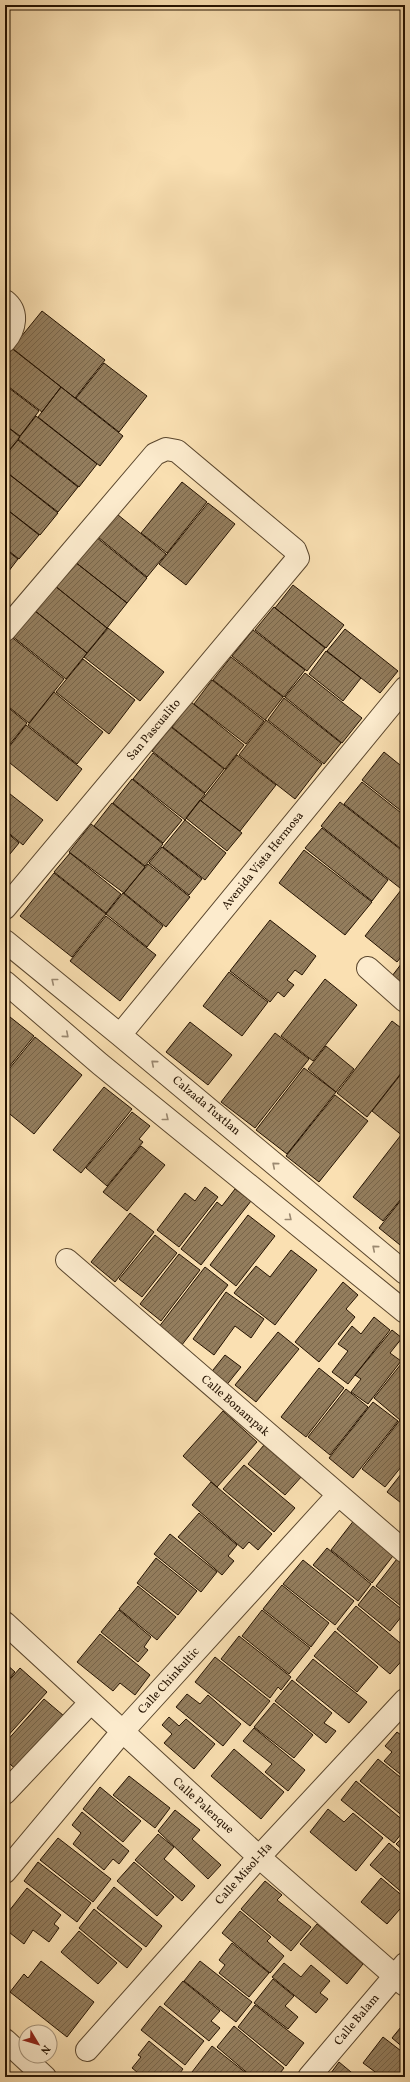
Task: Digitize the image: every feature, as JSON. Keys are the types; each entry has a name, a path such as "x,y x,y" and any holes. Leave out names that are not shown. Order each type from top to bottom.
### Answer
{"street":[{"path":"5,301 11,306 15,317 10,334 5,341"},
{"name":"San Pascualito","path":"5,630 155,454 166,449 177,451 295,550 298,558 5,908"},
{"name":"Avenida Vista Hermosa","path":"120,1035 405,688"},
{"name":"Calzada Tuxtlan","path":"5,941 405,1273"},
{"path":"368,968 405,1001"},
{"path":"5,982 100,1064 405,1312"},
{"name":"Calle Bonampak","path":"67,1260 405,1552"},
{"name":"Calle Chinkultic","path":"5,1872 122,1732 338,1495"},
{"name":"Calle Palenque","path":"5,1623 90,1703 259,1857 402,1975"},
{"name":"Calle Misol-Ha","path":"87,2050 259,1857 405,1700"},
{"path":"5,1793 90,1703"},
{"name":"Calle Balam","path":"309,2077 402,1975"},
{"path":"5,2040 45,2077"}],"building":[{"path":"42,311 105,360 75,398 12,348"},
{"path":"10,347 61,387 42,412 5,384 5,352"},
{"path":"104,363 147,396 119,432 76,398"},
{"path":"5,385 39,411 20,436 5,425"},
{"path":"61,387 123,436 100,466 38,417"},
{"path":"36,416 97,464 79,487 18,439"},
{"path":"5,425 20,437 5,455"},
{"path":"18,440 78,487 58,512 5,471 5,456"},
{"path":"5,471 58,513 40,535 5,508"},
{"path":"182,482 207,502 167,553 141,533"},
{"path":"208,503 235,524 186,585 159,564"},
{"path":"5,508 39,535 19,559 5,548"},
{"path":"112,510 166,554 147,577 93,533"},
{"path":"91,533 147,578 127,603 70,558"},
{"path":"5,549 18,559 5,576"},
{"path":"70,558 127,603 107,628 50,582"},
{"path":"49,581 107,628 87,653 29,606"},
{"path":"293,585 344,625 326,648 275,608"},
{"path":"29,606 87,653 66,679 7,632"},
{"path":"274,607 325,648 307,671 255,630"},
{"path":"108,628 164,672 140,701 84,657"},
{"path":"345,629 398,671 380,693 327,651"},
{"path":"253,630 305,670 284,697 232,656"},
{"path":"9,635 64,679 29,723 5,704 5,639"},
{"path":"326,651 361,678 343,701 309,674"},
{"path":"231,657 283,697 265,720 213,680"},
{"path":"83,659 135,700 109,734 56,692"},
{"path":"305,673 362,718 342,743 285,697"},
{"path":"212,680 264,721 246,744 194,704"},
{"path":"54,692 103,732 77,764 28,725"},
{"path":"284,698 341,743 324,764 268,720"},
{"path":"191,702 244,745 225,769 172,727"},
{"path":"5,705 27,723 5,750"},
{"path":"266,720 322,764 295,799 239,755"},
{"path":"26,725 82,769 57,801 5,759 5,752"},
{"path":"171,727 224,769 205,793 152,751"},
{"path":"384,752 405,769 405,814 362,780"},
{"path":"153,753 205,794 185,820 133,779"},
{"path":"237,755 276,785 240,831 201,801"},
{"path":"132,779 182,820 163,843 113,803"},
{"path":"362,782 405,816 405,852 344,804"},
{"path":"5,790 43,820 23,845 5,830"},
{"path":"200,800 242,833 227,851 186,818"},
{"path":"340,802 405,853 405,883 400,888 321,826"},
{"path":"112,803 163,844 145,866 94,826"},
{"path":"185,820 226,853 205,880 163,847"},
{"path":"91,824 145,867 124,893 69,852"},
{"path":"322,828 388,880 372,901 305,848"},
{"path":"5,831 19,843 5,860"},
{"path":"162,847 202,879 189,895 149,863"},
{"path":"304,850 372,902 345,935 279,883"},
{"path":"70,853 121,894 106,913 54,872"},
{"path":"148,864 190,897 166,927 124,893"},
{"path":"54,873 106,914 72,957 20,916"},
{"path":"405,885 405,952 397,962 365,936"},
{"path":"123,893 163,926 147,947 106,914"},
{"path":"106,916 156,955 120,1001 70,961"},
{"path":"270,920 316,956 302,975 295,970 287,980 294,985 284,997 278,992 270,1002 230,971"},
{"path":"405,959 405,986 392,976"},
{"path":"229,972 268,1002 242,1036 203,1006"},
{"path":"325,979 357,1005 313,1061 281,1036"},
{"path":"5,1013 34,1036 5,1072"},
{"path":"392,1021 405,1031 405,1068 367,1117 337,1093"},
{"path":"190,1022 232,1055 208,1085 166,1052"},
{"path":"275,1033 309,1059 255,1128 221,1102"},
{"path":"35,1037 82,1075 34,1134 5,1110 5,1074"},
{"path":"326,1046 354,1069 336,1092 308,1069"},
{"path":"304,1068 336,1092 287,1154 256,1130"},
{"path":"405,1069 405,1135 404,1137 372,1111"},
{"path":"104,1087 132,1109 81,1173 53,1150"},
{"path":"335,1095 368,1121 319,1182 286,1156"},
{"path":"132,1112 150,1126 139,1139 143,1142 107,1186 86,1168"},
{"path":"401,1135 405,1138 405,1194 383,1221 353,1197"},
{"path":"141,1146 165,1165 127,1211 103,1192"},
{"path":"205,1187 218,1197 179,1247 157,1230 185,1193 195,1201"},
{"path":"235,1189 251,1201 201,1265 181,1249 217,1202 222,1206"},
{"path":"405,1195 405,1249 379,1228"},
{"path":"130,1213 154,1232 115,1282 91,1262"},
{"path":"248,1215 275,1236 236,1286 210,1265"},
{"path":"155,1235 177,1253 142,1297 119,1279"},
{"path":"291,1250 317,1270 275,1325 234,1293 256,1266 270,1277"},
{"path":"179,1254 200,1270 161,1321 140,1304"},
{"path":"205,1267 228,1285 178,1350 155,1332"},
{"path":"343,1282 358,1295 346,1309 355,1317 319,1362 295,1342"},
{"path":"226,1292 264,1319 251,1338 235,1326 214,1355 193,1339"},
{"path":"374,1317 390,1330 348,1384 332,1372 348,1351 338,1344 352,1326 361,1334"},
{"path":"392,1330 402,1338 390,1353 401,1361 368,1404 351,1392 361,1379 355,1375"},
{"path":"278,1332 299,1349 256,1402 235,1385"},
{"path":"225,1355 241,1367 225,1387 209,1375"},
{"path":"405,1359 405,1413 400,1420 374,1398"},
{"path":"319,1368 344,1388 306,1437 281,1417"},
{"path":"346,1389 368,1407 330,1455 308,1437"},
{"path":"373,1402 398,1421 353,1478 329,1458"},
{"path":"223,1411 257,1442 217,1487 183,1456"},
{"path":"400,1420 405,1425 405,1462 385,1487 362,1469"},
{"path":"264,1445 302,1476 285,1495 248,1464"},
{"path":"244,1465 295,1508 274,1532 223,1489"},
{"path":"405,1469 405,1506 387,1492"},
{"path":"211,1482 272,1534 258,1550 249,1542 243,1549 192,1505"},
{"path":"199,1513 237,1545 228,1556 234,1561 222,1575 178,1537"},
{"path":"355,1519 396,1552 372,1583 331,1550"},
{"path":"170,1534 217,1572 201,1592 154,1554"},
{"path":"327,1548 371,1584 358,1601 313,1565"},
{"path":"400,1555 405,1560 405,1601 401,1606 376,1586"},
{"path":"156,1558 197,1591 178,1615 137,1583"},
{"path":"303,1560 354,1601 335,1625 283,1584"},
{"path":"282,1585 329,1623 311,1647 263,1609"},
{"path":"138,1586 176,1617 157,1640 119,1609"},
{"path":"373,1586 405,1612 390,1631 358,1605"},
{"path":"356,1606 405,1647 405,1657 390,1674 337,1629"},
{"path":"119,1610 151,1637 144,1647 148,1650 138,1662 101,1632"},
{"path":"262,1610 310,1648 289,1674 242,1636"},
{"path":"335,1631 378,1667 357,1692 314,1656"},
{"path":"100,1634 150,1675 135,1695 120,1683 113,1691 77,1662"},
{"path":"239,1636 291,1677 281,1690 278,1687 270,1698 221,1659"},
{"path":"215,1657 270,1701 250,1726 195,1682"},
{"path":"313,1659 367,1702 349,1723 296,1680"},
{"path":"5,1663 15,1672 5,1684"},
{"path":"20,1668 47,1692 5,1739 5,1685"},
{"path":"292,1680 332,1713 324,1723 336,1731 326,1743 275,1701"},
{"path":"187,1694 200,1704 208,1695 241,1724 223,1746 176,1707"},
{"path":"44,1699 64,1716 17,1770 5,1760 5,1743"},
{"path":"274,1703 313,1735 294,1758 254,1727"},
{"path":"169,1717 179,1726 186,1719 215,1744 194,1769 164,1743 172,1734 162,1725"},
{"path":"405,1725 405,1735 400,1731"},
{"path":"254,1728 305,1770 288,1791 265,1772 272,1764 243,1741"},
{"path":"397,1732 405,1738 405,1778 384,1761 392,1752 385,1746"},
{"path":"234,1749 284,1792 261,1819 211,1776"},
{"path":"378,1759 405,1781 405,1818 360,1781"},
{"path":"129,1776 170,1808 155,1828 113,1795"},
{"path":"356,1781 405,1822 405,1829 394,1843 341,1800"},
{"path":"100,1787 141,1821 123,1842 83,1809"},
{"path":"328,1809 344,1822 353,1813 383,1838 356,1871 310,1832"},
{"path":"175,1810 200,1830 192,1839 221,1865 208,1879 158,1831"},
{"path":"82,1812 129,1851 119,1864 113,1859 104,1870 73,1844 81,1833 72,1825"},
{"path":"158,1834 174,1847 164,1859 195,1886 182,1901 135,1860"},
{"path":"405,1835 405,1852 396,1844"},
{"path":"58,1838 111,1879 93,1902 40,1860"},
{"path":"389,1843 405,1857 405,1895 370,1865"},
{"path":"38,1862 91,1903 77,1922 24,1881"},
{"path":"134,1862 174,1897 157,1916 117,1881"},
{"path":"381,1878 405,1898 405,1914 400,1909 387,1924 361,1902"},
{"path":"265,1881 282,1895 277,1900 311,1927 291,1951 241,1909"},
{"path":"114,1887 162,1926 146,1947 97,1908"},
{"path":"27,1888 61,1915 54,1924 59,1928 49,1942 33,1930 24,1944 5,1929 5,1907 9,1911"},
{"path":"94,1909 142,1949 127,1968 79,1928"},
{"path":"240,1911 271,1937 267,1941 284,1956 270,1973 222,1933"},
{"path":"317,1924 363,1964 347,1984 300,1944"},
{"path":"79,1931 117,1963 98,1984 61,1952"},
{"path":"232,1943 269,1973 249,1997 219,1973 225,1965 219,1960"},
{"path":"41,1961 94,2002 67,2037 58,2030 58,2024 51,2024 10,1992 24,1974 28,1978"},
{"path":"200,1961 252,2002 236,2022 184,1981"},
{"path":"284,1963 301,1977 311,1965 330,1981 320,1993 328,1999 316,2013 272,1977"},
{"path":"273,1979 294,1996 285,2006 298,2017 288,2029 254,2003"},
{"path":"183,1981 220,2011 211,2021 220,2028 209,2041 164,2004"},
{"path":"255,2005 304,2043 286,2066 238,2027"},
{"path":"160,2006 204,2041 185,2065 141,2030"},
{"path":"405,2022 405,2049 392,2038"},
{"path":"234,2026 284,2068 277,2077 252,2077 217,2047"},
{"path":"383,2037 405,2054 405,2077 382,2077 363,2063"},
{"path":"149,2041 183,2069 177,2077 143,2077 132,2068 141,2057 138,2055"},
{"path":"212,2046 251,2077 199,2077 192,2072"},
{"path":"339,2062 357,2077 328,2077"}]}
